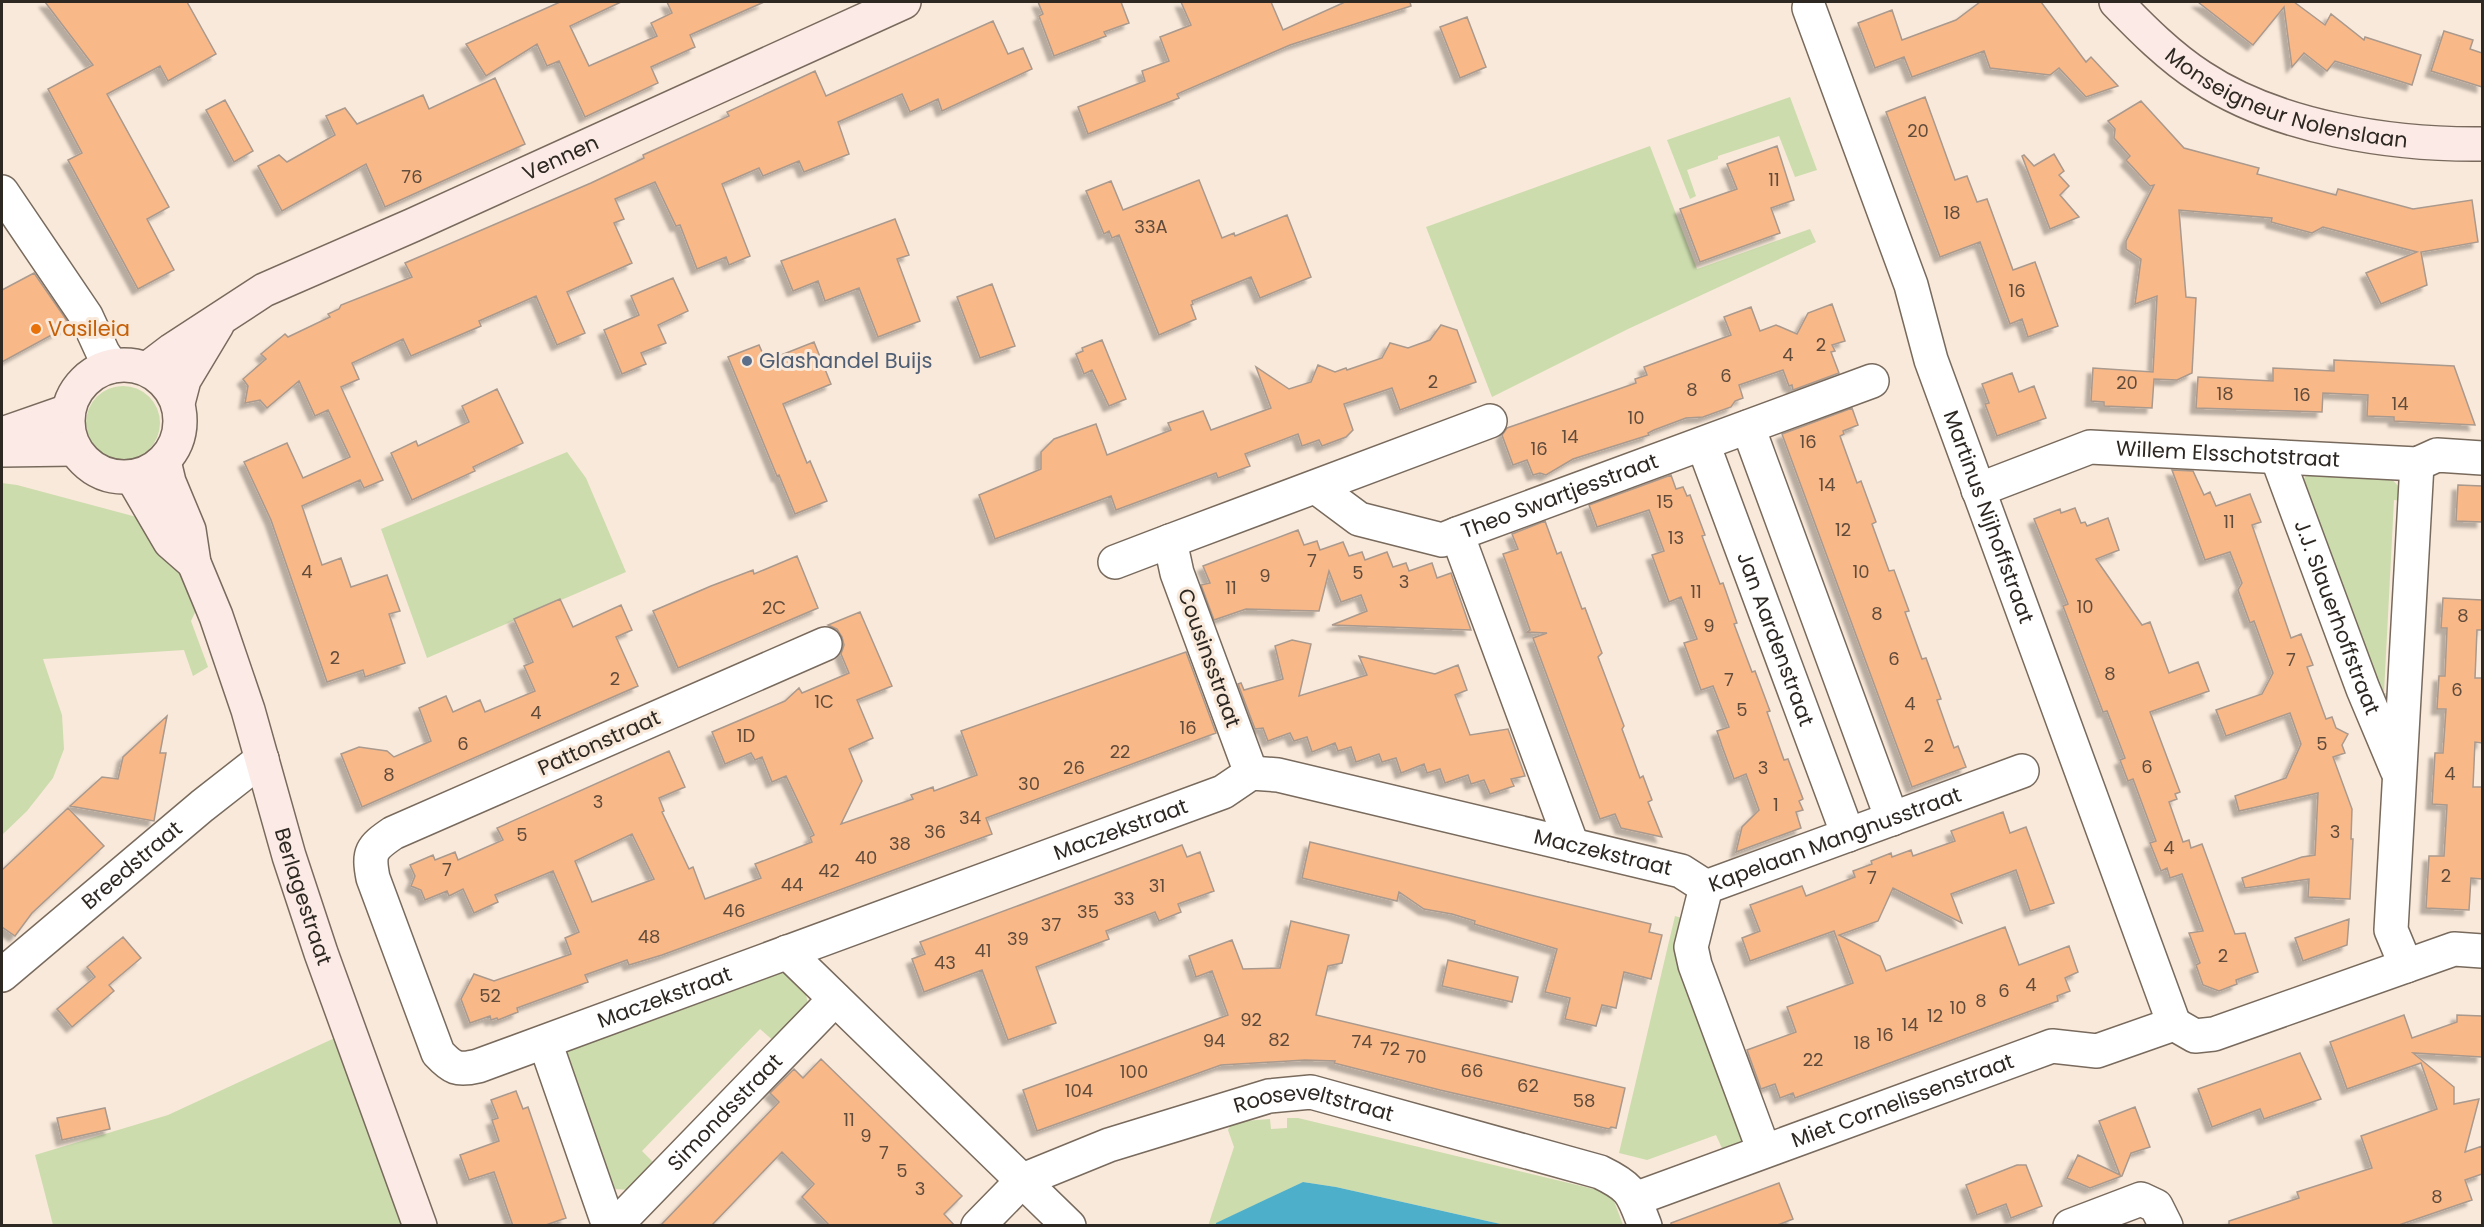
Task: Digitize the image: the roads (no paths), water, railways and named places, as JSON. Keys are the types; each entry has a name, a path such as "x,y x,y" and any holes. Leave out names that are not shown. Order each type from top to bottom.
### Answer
{"street":[{"name":"Vennen","path":"147,369 264,290 413,225 904,2"},
{"name":"Monseigneur Nolenslaan","path":"2116,2 2163,48 2200,77 2261,108 2362,134 2415,141 2482,144"},
{"name":"Martinus Nijhoffstraat","path":"1809,8 1911,285 1925,341 1978,490 2174,1024"},
{"path":"2,192 86,316 103,353 112,366"},
{"name":"Vennen","path":"178,403 184,380 221,317"},
{"path":"128,364 147,369 171,389 178,403 179,434 173,448 164,461 149,471 132,477 115,477 99,472 85,462 75,449 68,431 68,411 75,392 90,376 112,366 128,364"},
{"name":"Theo Swartjesstraat","path":"1572,845 1457,534 1872,381"},
{"path":"2,434 68,411"},
{"path":"1115,562 1490,421"},
{"path":"1748,427 1892,819"},
{"name":"Jan Aardenstraat","path":"1703,444 1848,835"},
{"name":"Willem Elsschotstraat","path":"1978,490 2090,447 2417,464 2436,455 2482,458"},
{"path":"2,450 75,449"},
{"name":"J.J. Slauerhoffstraat","path":"2277,458 2363,689 2400,777"},
{"name":"Berlagestraat","path":"164,461 169,482 189,530 194,563 219,627 262,759 289,856 321,953 420,1226"},
{"name":"J.J. Slauerhoffstraat","path":"2406,966 2391,930 2417,464"},
{"name":"Berlagestraat","path":"132,477 170,542 194,563"},
{"path":"1316,487 1359,519 1442,540 1457,534"},
{"name":"Cousinsstraat","path":"1170,541 1177,573 1251,773"},
{"name":"Pattonstraat","path":"376,845 393,833 825,644"},
{"name":"Breedstraat","path":"2,975 202,806 262,759"},
{"name":"Kapelaan Mangnusstraat","path":"1764,1151 1695,965 1691,947 1707,887 2022,771"},
{"name":"Maczekstraat","path":"376,845 370,859 373,878 438,1053 450,1066 463,1070 545,1042 1222,792 1251,773 1278,775 1681,871 1707,887"},
{"path":"2174,1024 2195,1036 2214,1034 2454,949 2482,951"},
{"path":"787,952 1069,1226"},
{"name":"Simondsstraat","path":"615,1226 835,999"},
{"name":"Miet Cornelissenstraat","path":"1640,1212 1764,1151 2052,1046 2097,1051 2174,1024"},
{"path":"545,1042 609,1226"},
{"name":"Rooseveltstraat","path":"978,1226 1023,1180 1109,1145 1257,1099 1311,1092 1600,1172 1624,1184 1640,1212"},
{"path":"2070,1226 2141,1199 2158,1214"}],"water":[{"path":"1303,1182 1336,1187 1505,1225 1216,1225"}],"place":[{"name":"Vasileia","path":"36,329"},
{"name":"Glashandel Buijs","path":"747,361"}]}
